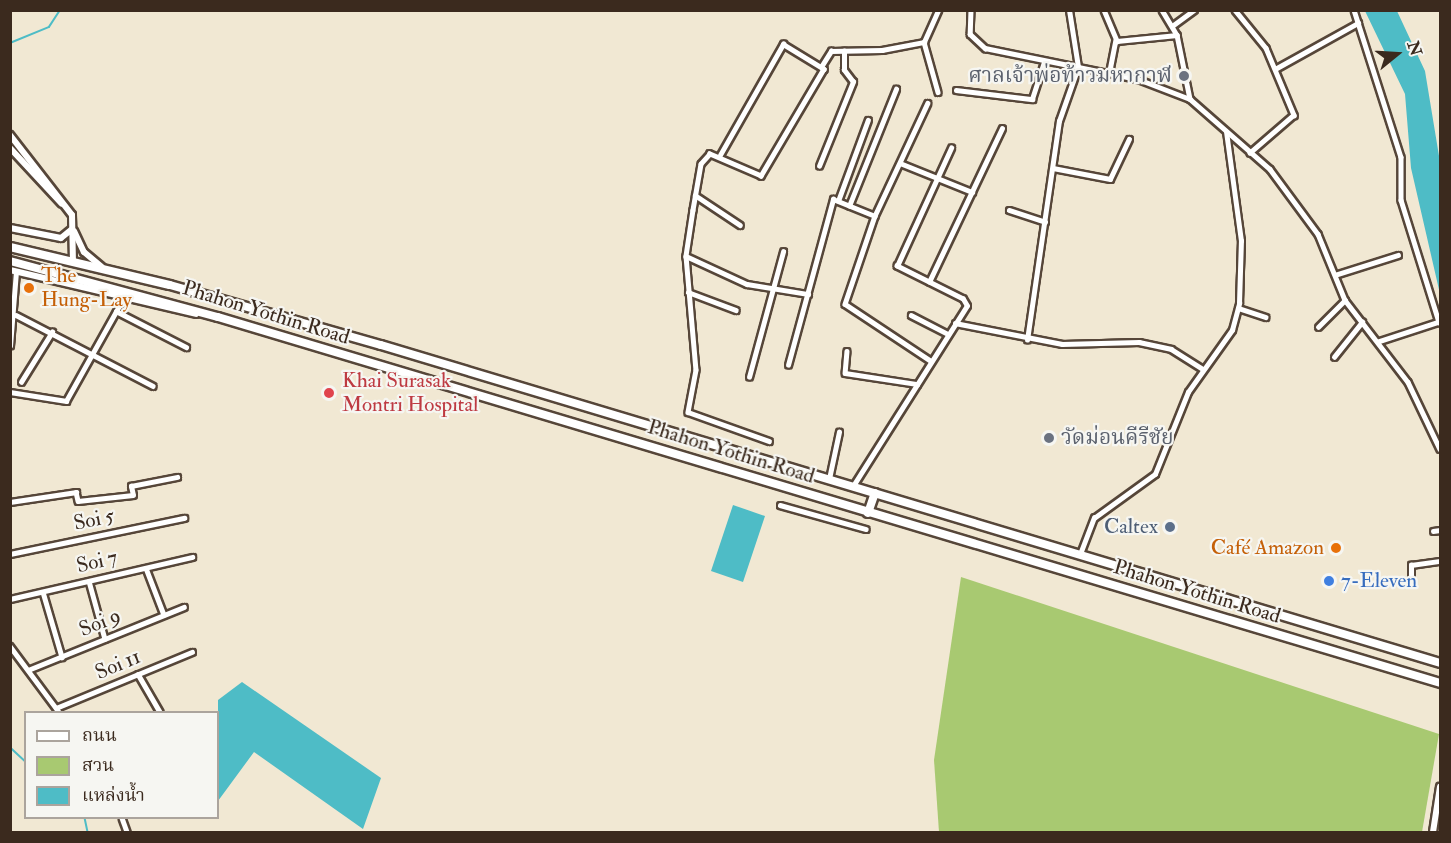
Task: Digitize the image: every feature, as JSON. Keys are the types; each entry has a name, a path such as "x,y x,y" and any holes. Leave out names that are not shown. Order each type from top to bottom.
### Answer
{"highway":[{"name":"Phahon Yothin Road","path":"10,247 102,267 853,486 1440,663"},
{"name":"Phahon Yothin Road","path":"10,261 70,274 218,317 1440,683"},
{"path":"70,274 73,261"},
{"path":"868,513 875,493"}],"main road":[{"path":"10,135 63,204"},
{"path":"11,151 72,214 73,261"},
{"path":"10,228 61,238 72,228"},
{"path":"72,228 81,248 102,267"},
{"path":"13,271 123,299 218,317"},
{"path":"1433,832 1437,824 1440,787"}],"street":[{"path":"938,10 924,42 938,92"},
{"path":"971,10 968,28 981,46 1044,62 1109,73 1167,87 1190,99 1276,175 1318,234 1345,300 1408,382 1440,449"},
{"path":"1027,340 1059,121 1078,67 1069,10"},
{"path":"1104,10 1115,40 1109,73"},
{"path":"1162,10 1177,35 1190,99"},
{"path":"1172,26 1194,10"},
{"path":"1235,10 1253,29 1275,69 1294,115 1250,153"},
{"path":"1354,10 1401,157 1401,200 1438,322 1378,342"},
{"path":"1275,69 1358,23"},
{"path":"1115,40 1177,35"},
{"path":"769,441 688,412 696,369 686,256 701,164 710,154 720,155 761,176 831,51 924,42"},
{"path":"720,155 783,44 822,67"},
{"path":"819,166 853,82 844,70 844,51"},
{"path":"956,90 1032,99 1044,62"},
{"path":"849,206 896,89"},
{"path":"928,103 875,216 846,307 931,362"},
{"path":"838,201 868,120"},
{"path":"930,282 1002,128"},
{"path":"1080,554 1094,518 1155,474 1201,368 1232,330 1238,308 1238,186 1226,132"},
{"path":"1053,168 1110,179 1129,139"},
{"path":"853,486 967,306 963,299 897,266 951,148"},
{"path":"900,163 972,192"},
{"path":"696,195 740,225"},
{"path":"788,365 833,199 875,216"},
{"path":"1009,210 1045,222"},
{"path":"749,377 783,252"},
{"path":"1335,275 1398,255"},
{"path":"686,256 747,284 808,294"},
{"path":"10,346 16,315 13,306 13,271"},
{"path":"688,292 736,310"},
{"path":"10,392 66,401 123,299"},
{"path":"1318,327 1345,300"},
{"path":"1238,308 1266,317"},
{"path":"116,311 186,347"},
{"path":"16,315 153,386"},
{"path":"911,315 948,334"},
{"path":"1334,357 1362,322"},
{"path":"956,323 1027,340 1139,342 1171,349 1201,368"},
{"path":"21,382 52,332"},
{"path":"847,351 844,373 917,384"},
{"path":"829,479 839,432"},
{"path":"10,502 76,492 78,501 132,495 131,486 177,477"},
{"path":"780,505 866,529"},
{"name":"Soi 5","path":"10,554 184,518"},
{"path":"1433,531 1440,530"},
{"name":"Soi 7","path":"10,599 192,557"},
{"path":"1411,583 1411,565 1440,561"},
{"path":"146,568 164,615"},
{"path":"89,581 105,639"},
{"path":"43,592 62,657"},
{"name":"Soi 9","path":"28,670 184,607"},
{"path":"10,646 58,710"},
{"name":"Soi 11","path":"58,710 192,652"},
{"path":"138,674 159,711"}],"green space":[{"path":"961,577 1439,734 1422,832 939,832 934,760"}],"water":[{"path":"1365,11 1397,11 1425,71 1440,162 1440,294 1411,168 1405,94"},
{"path":"733,505 765,516 743,582 711,571"},
{"path":"242,682 381,778 363,829 254,752 219,800 218,700"}],"waterway":[{"path":"10,43 49,27 60,10"},
{"path":"10,747 24,760"},
{"path":"85,819 88,832"}],"place":[{"name":"ศาลเจ้าพ่อท้าวมหากาฬ","path":"1184,76"},
{"name":"The Hung-Lay","path":"29,288"},
{"name":"Khai Surasak Montri Hospital","path":"329,393"},
{"name":"วัดม่อนคีรีชัย","path":"1049,438"},
{"name":"Caltex","path":"1170,527"},
{"name":"Café Amazon","path":"1336,548"},
{"name":"7-Eleven","path":"1329,581"}]}
